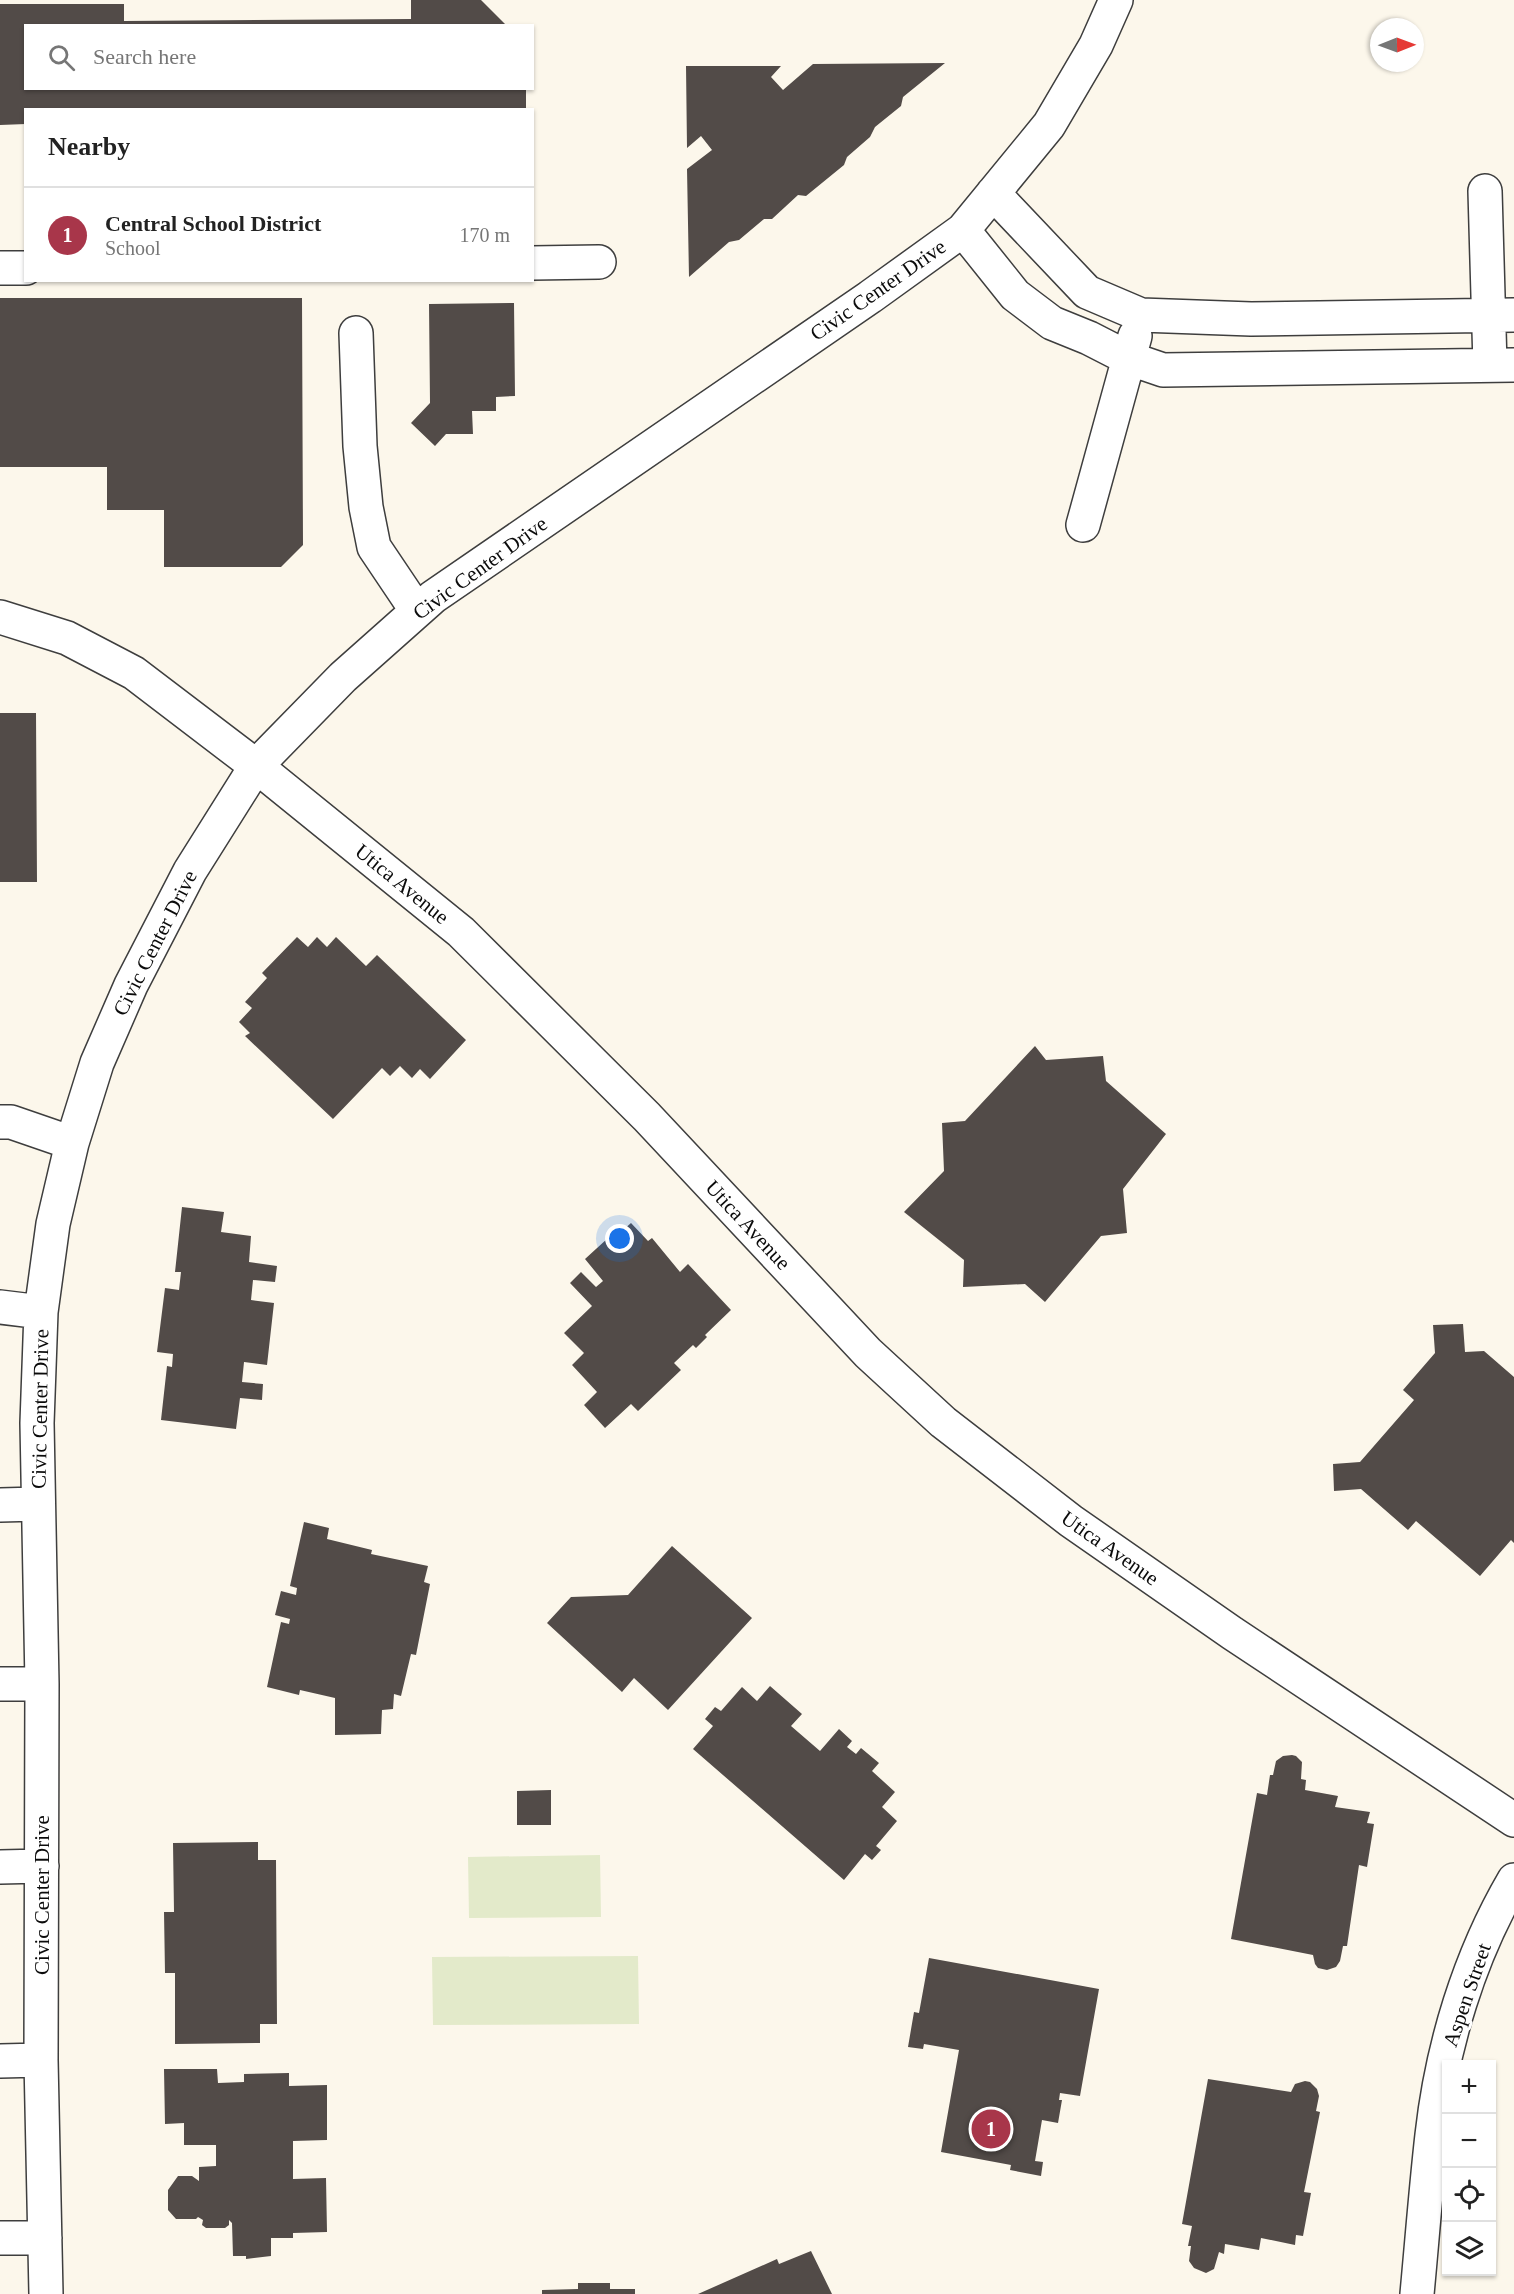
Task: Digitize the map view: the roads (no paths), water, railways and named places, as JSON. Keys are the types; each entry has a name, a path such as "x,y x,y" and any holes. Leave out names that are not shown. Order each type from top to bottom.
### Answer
{"street":[{"name":"Civic Center Drive","path":"46,2294 41,2060 42,1684 38,1504 41,1312 53,1224 72,1143 97,1063 131,985 190,871 256,766 343,677 433,597 861,304 963,230 1049,125 1096,45 1116,0"},
{"path":"963,230 1015,294 1052,323 1089,338 1128,358 1163,370 1502,365 1501,316 1485,190"},
{"path":"993,193 1088,292 1141,315 1251,319 1501,316"},
{"path":"534,263 599,262"},
{"path":"0,268 24,268"},
{"path":"1083,525 1141,315"},
{"path":"1349,318 1350,367"},
{"path":"356,333 360,446 366,507 374,547 417,611"},
{"name":"Utica Avenue","path":"0,617 67,638 134,673 256,766 461,932 647,1117 868,1353 943,1422 1090,1535 1232,1633 1514,1820"},
{"path":"0,1122 11,1122 72,1143"},
{"path":"0,1307 41,1312"},
{"path":"0,1504 38,1504"},
{"path":"0,1684 42,1684"},
{"path":"0,1867 42,1866"},
{"name":"Aspen Street","path":"1417,2294 1432,2133 1444,2064 1457,2012 1474,1963 1514,1880"},
{"path":"0,2061 41,2060"},
{"path":"0,2238 45,2238"}],"place":[{"name":"Central School District","path":"991,2129"}]}
